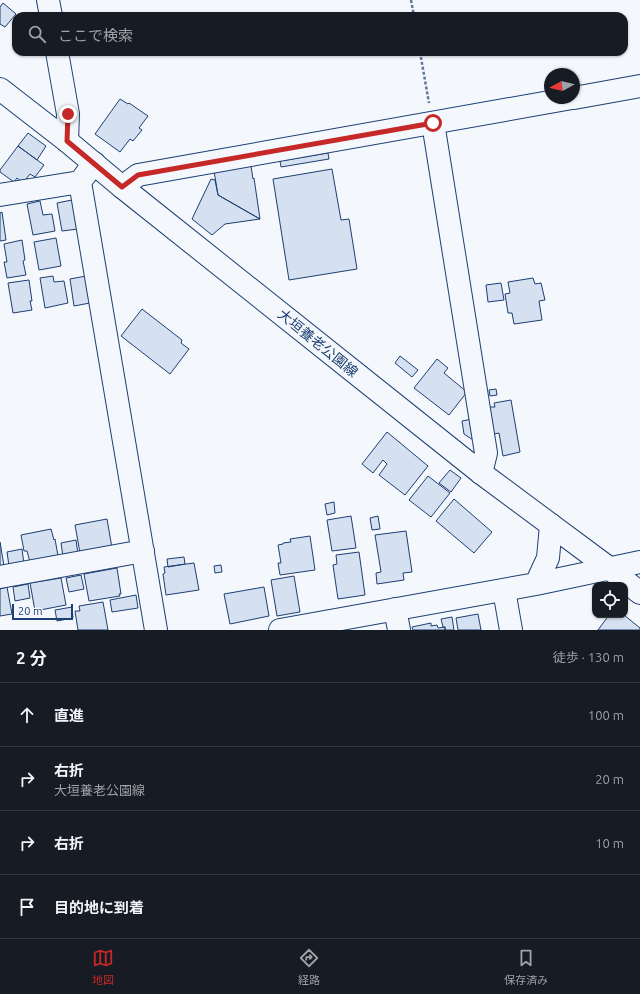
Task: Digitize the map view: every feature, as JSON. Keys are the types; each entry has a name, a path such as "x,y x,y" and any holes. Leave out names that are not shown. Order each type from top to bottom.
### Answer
{"street":[{"path":"48,0 50,12"},
{"path":"58,56 68,114 67,141"},
{"path":"580,97 640,86"},
{"name":"大垣養老公園線","path":"0,89 481,473 609,568 640,593"},
{"path":"122,187 138,175 544,103"},
{"path":"433,123 486,453 481,473"},
{"path":"0,195 80,182 94,164"},
{"path":"80,182 156,630"},
{"path":"536,584 548,558 551,526"},
{"path":"0,577 143,551"},
{"path":"280,630 397,620 504,590 640,562"},
{"path":"504,590 511,630"}],"path":[{"path":"411,0 413,12"},
{"path":"421,56 433,123"}],"building":[{"path":"3,3 14,12 12,12 12,19 5,27 0,24 0,7"},
{"path":"120,99 128,104 129,103 148,116 139,128 142,130 133,141 130,139 120,152 95,134"},
{"path":"28,133 46,146 37,160 18,146"},
{"path":"18,146 44,165 35,177 30,174 23,183 17,178 14,182 0,172"},
{"path":"328,153 329,159 281,167 280,161"},
{"path":"251,166 260,219 218,195 214,171"},
{"path":"332,169 341,220 349,219 357,269 289,280 273,179"},
{"path":"211,179 215,180 218,195 260,219 225,224 212,235 192,219"},
{"path":"72,200 78,229 62,231 57,203"},
{"path":"40,201 43,215 52,214 55,231 33,235 27,204"},
{"path":"2,212 6,240 0,241 0,213"},
{"path":"56,238 61,266 39,270 34,242"},
{"path":"22,240 25,260 23,261 26,275 7,278 4,262 7,262 4,244"},
{"path":"53,276 54,282 64,281 68,303 45,308 40,278"},
{"path":"86,276 90,303 74,306 70,279"},
{"path":"533,278 535,284 541,283 545,300 539,301 542,320 514,324 512,313 508,313 505,294 510,293 508,282"},
{"path":"29,280 32,310 13,313 8,283"},
{"path":"501,283 504,300 488,302 486,285"},
{"path":"142,309 182,340 181,343 189,349 170,374 121,336"},
{"path":"400,356 418,370 412,377 395,363"},
{"path":"437,359 448,368 444,373 467,392 449,415 414,388"},
{"path":"496,389 497,395 490,396 489,390"},
{"path":"511,400 520,452 503,456 499,433 494,434 489,407 495,407 494,403"},
{"path":"477,418 481,439 473,440 464,434 462,421"},
{"path":"387,432 428,466 405,495 379,475 387,464 383,460 373,473 362,464"},
{"path":"450,470 461,478 451,492 439,483"},
{"path":"428,476 450,493 431,517 409,500"},
{"path":"454,499 492,532 474,553 436,521"},
{"path":"334,502 335,513 327,515 325,504"},
{"path":"351,516 356,548 332,551 327,520"},
{"path":"378,516 380,529 372,530 370,518"},
{"path":"107,519 112,548 80,553 75,525"},
{"path":"51,529 54,540 55,539 58,556 30,562 27,551 24,551 21,535"},
{"path":"406,531 412,572 403,573 404,580 377,584 376,573 381,572 375,535"},
{"path":"310,536 315,570 280,575 278,563 281,563 278,545 291,542 290,539"},
{"path":"76,540 78,554 63,557 61,543"},
{"path":"0,542 4,566 0,567"},
{"path":"22,549 24,564 9,566 7,552"},
{"path":"359,552 365,595 338,599 333,565 337,564 336,555"},
{"path":"184,557 185,564 168,567 167,559"},
{"path":"194,563 199,590 166,595 163,574 165,573 164,567"},
{"path":"221,565 222,572 215,573 214,566"},
{"path":"117,568 121,594 119,594 120,596 89,601 84,574"},
{"path":"81,575 84,589 69,592 66,578"},
{"path":"294,576 300,612 277,616 271,580"},
{"path":"61,578 66,605 35,611 30,583"},
{"path":"28,584 30,598 15,601 13,587"},
{"path":"7,587 12,614 0,616 0,589"},
{"path":"264,587 269,616 230,624 224,594"},
{"path":"136,595 138,608 112,612 110,600"},
{"path":"103,602 108,630 78,630 75,611 80,611 79,606"},
{"path":"72,607 73,618 57,621 55,610"},
{"path":"478,614 481,630 458,630 456,618"},
{"path":"452,617 454,630 445,630 441,619"},
{"path":"607,618 628,618 640,628 640,630 598,630"},
{"path":"431,623 431,626 437,625 438,628 445,627 445,630 413,630 412,627"}],"route":[{"path":"68,114 67,141 122,187 138,175 433,123"}]}
